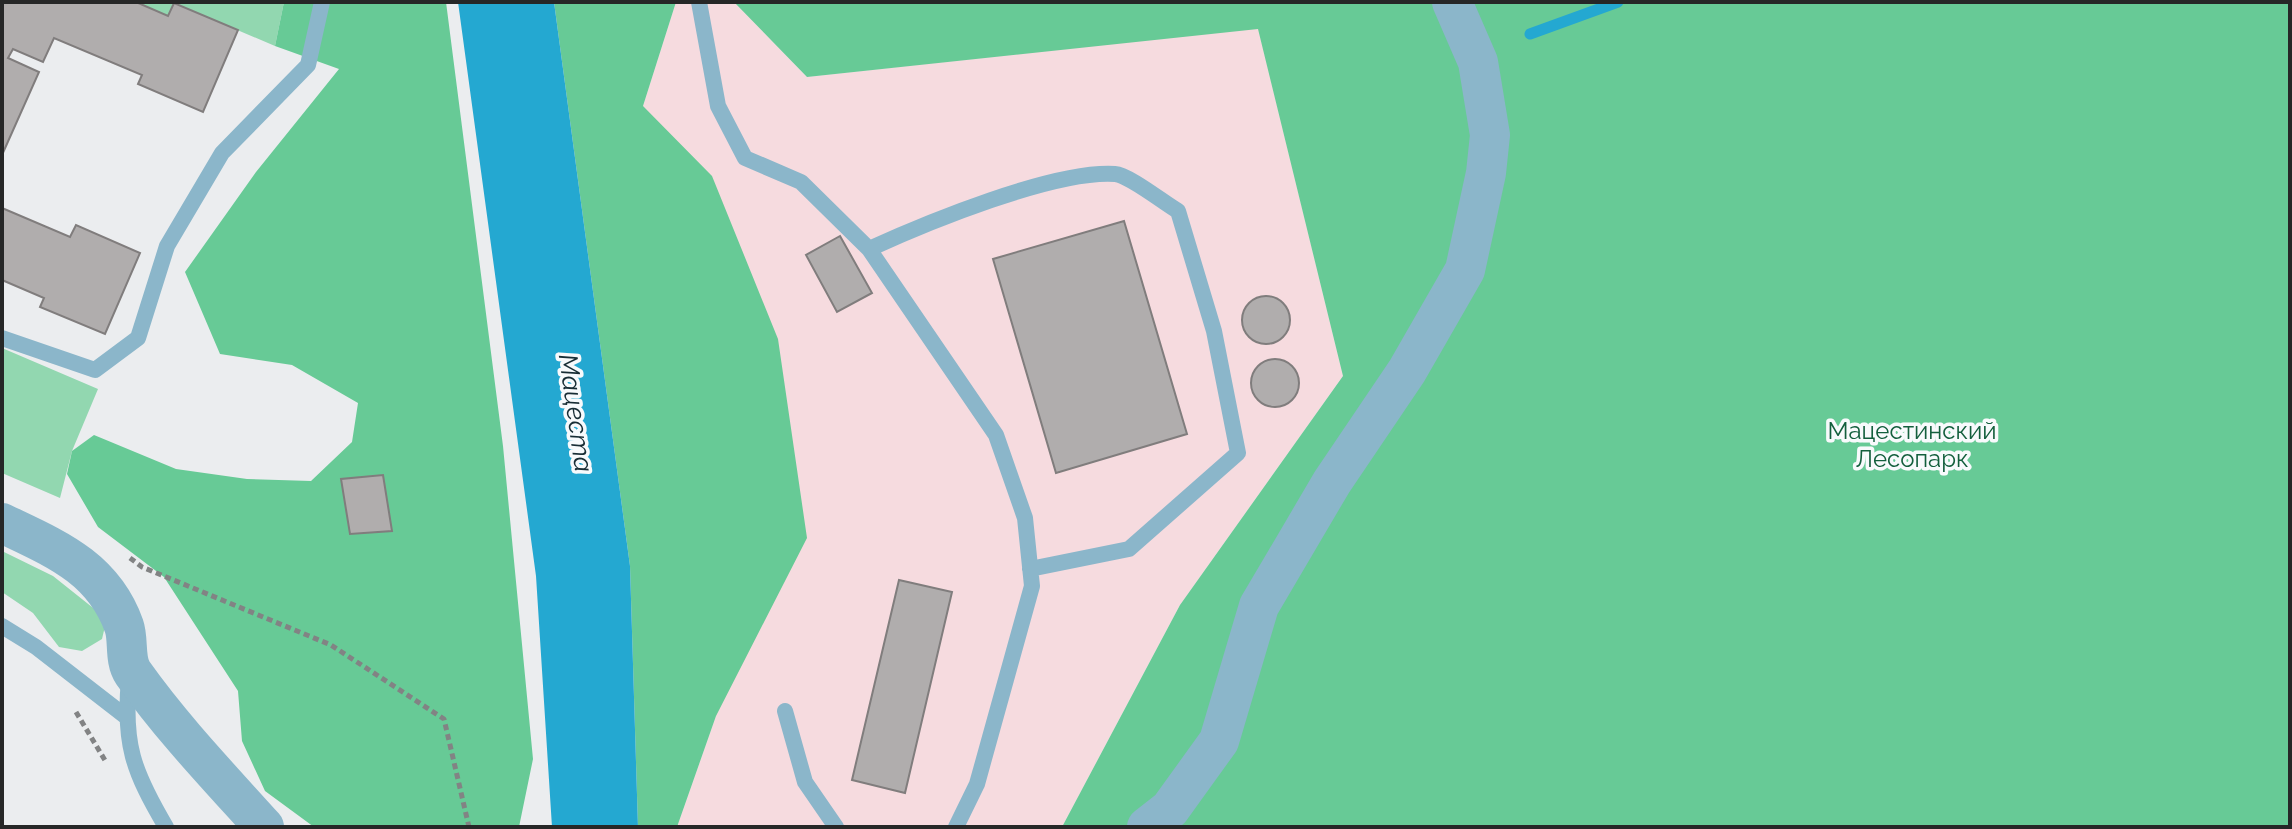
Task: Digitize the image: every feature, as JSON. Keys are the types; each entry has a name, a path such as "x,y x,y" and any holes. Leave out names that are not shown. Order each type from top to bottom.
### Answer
{"street":[{"path":"1147,827 1170,809 1219,741 1259,606 1332,482 1407,371 1465,270 1486,173 1490,135 1478,62 1452,2"},
{"path":"2,523 81,563 97,580 114,600 125,630 130,669 183,738 264,827"}],"lane":[{"path":"2,338 95,370 138,338 167,246 222,153 308,65 322,2"},
{"path":"699,2 718,106 745,158 801,182 869,249 996,435 1025,518 1032,586 977,784 956,827"},
{"path":"869,249 915,228 1048,183 1117,174 1178,211 1214,331 1238,453 1129,549 1030,569"},
{"path":"2,626 36,647 125,716"},
{"path":"130,669 125,716 134,768 166,827"},
{"path":"785,711 805,782 836,827"}],"path":[{"path":"117,548 142,567 331,645 444,719 469,827"},
{"path":"67,699 114,774"}],"shaded area":[{"path":"676,2 734,2 807,77 1258,28 1343,376 1180,605 1062,827 677,827 716,716 643,106"}],"green space":[{"path":"136,2 284,2 275,46 174,3 168,16"},
{"path":"284,2 446,2 503,446 533,759 519,827 314,827 265,791 242,741 238,691 164,577 98,527 67,474 72,451 94,435 176,469 247,479 311,481 352,442 358,403 292,365 220,354 185,272 256,172 339,69 275,46"},
{"path":"554,2 676,2 643,106 712,176 778,339 807,538 716,716 677,827 638,827 630,566"},
{"name":"Мацестинский Лесопарк","path":"734,2 2290,2 2290,827 1062,827 1180,605 1343,376 1258,29 807,77"},
{"path":"2,348 98,389 72,451 60,498 2,473"},
{"path":"2,551 53,576 102,615 106,622 102,639 82,651 59,647 33,613 2,592"}],"water":[{"name":"Мацеста","path":"458,2 554,2 630,566 638,827 552,827 536,576"}],"building":[{"path":"2,2 136,2 168,16 174,3 238,30 203,112 138,84 142,75 54,38 43,62 13,49 8,58 39,72 2,155"},
{"path":"2,208 70,237 76,225 140,253 105,334 40,307 44,298 2,280"},
{"path":"1124,221 1187,434 1056,473 993,259"},
{"path":"840,236 872,293 837,312 806,255"},
{"path":"1266,296 1283,303 1290,320 1283,337 1266,344 1249,337 1242,320 1249,303"},
{"path":"1275,359 1292,366 1299,383 1292,400 1275,407 1258,400 1251,383 1258,366"},
{"path":"383,475 392,531 350,534 341,479"},
{"path":"899,580 952,592 905,793 852,780"}],"waterway":[{"path":"1530,34 1618,2"}]}
